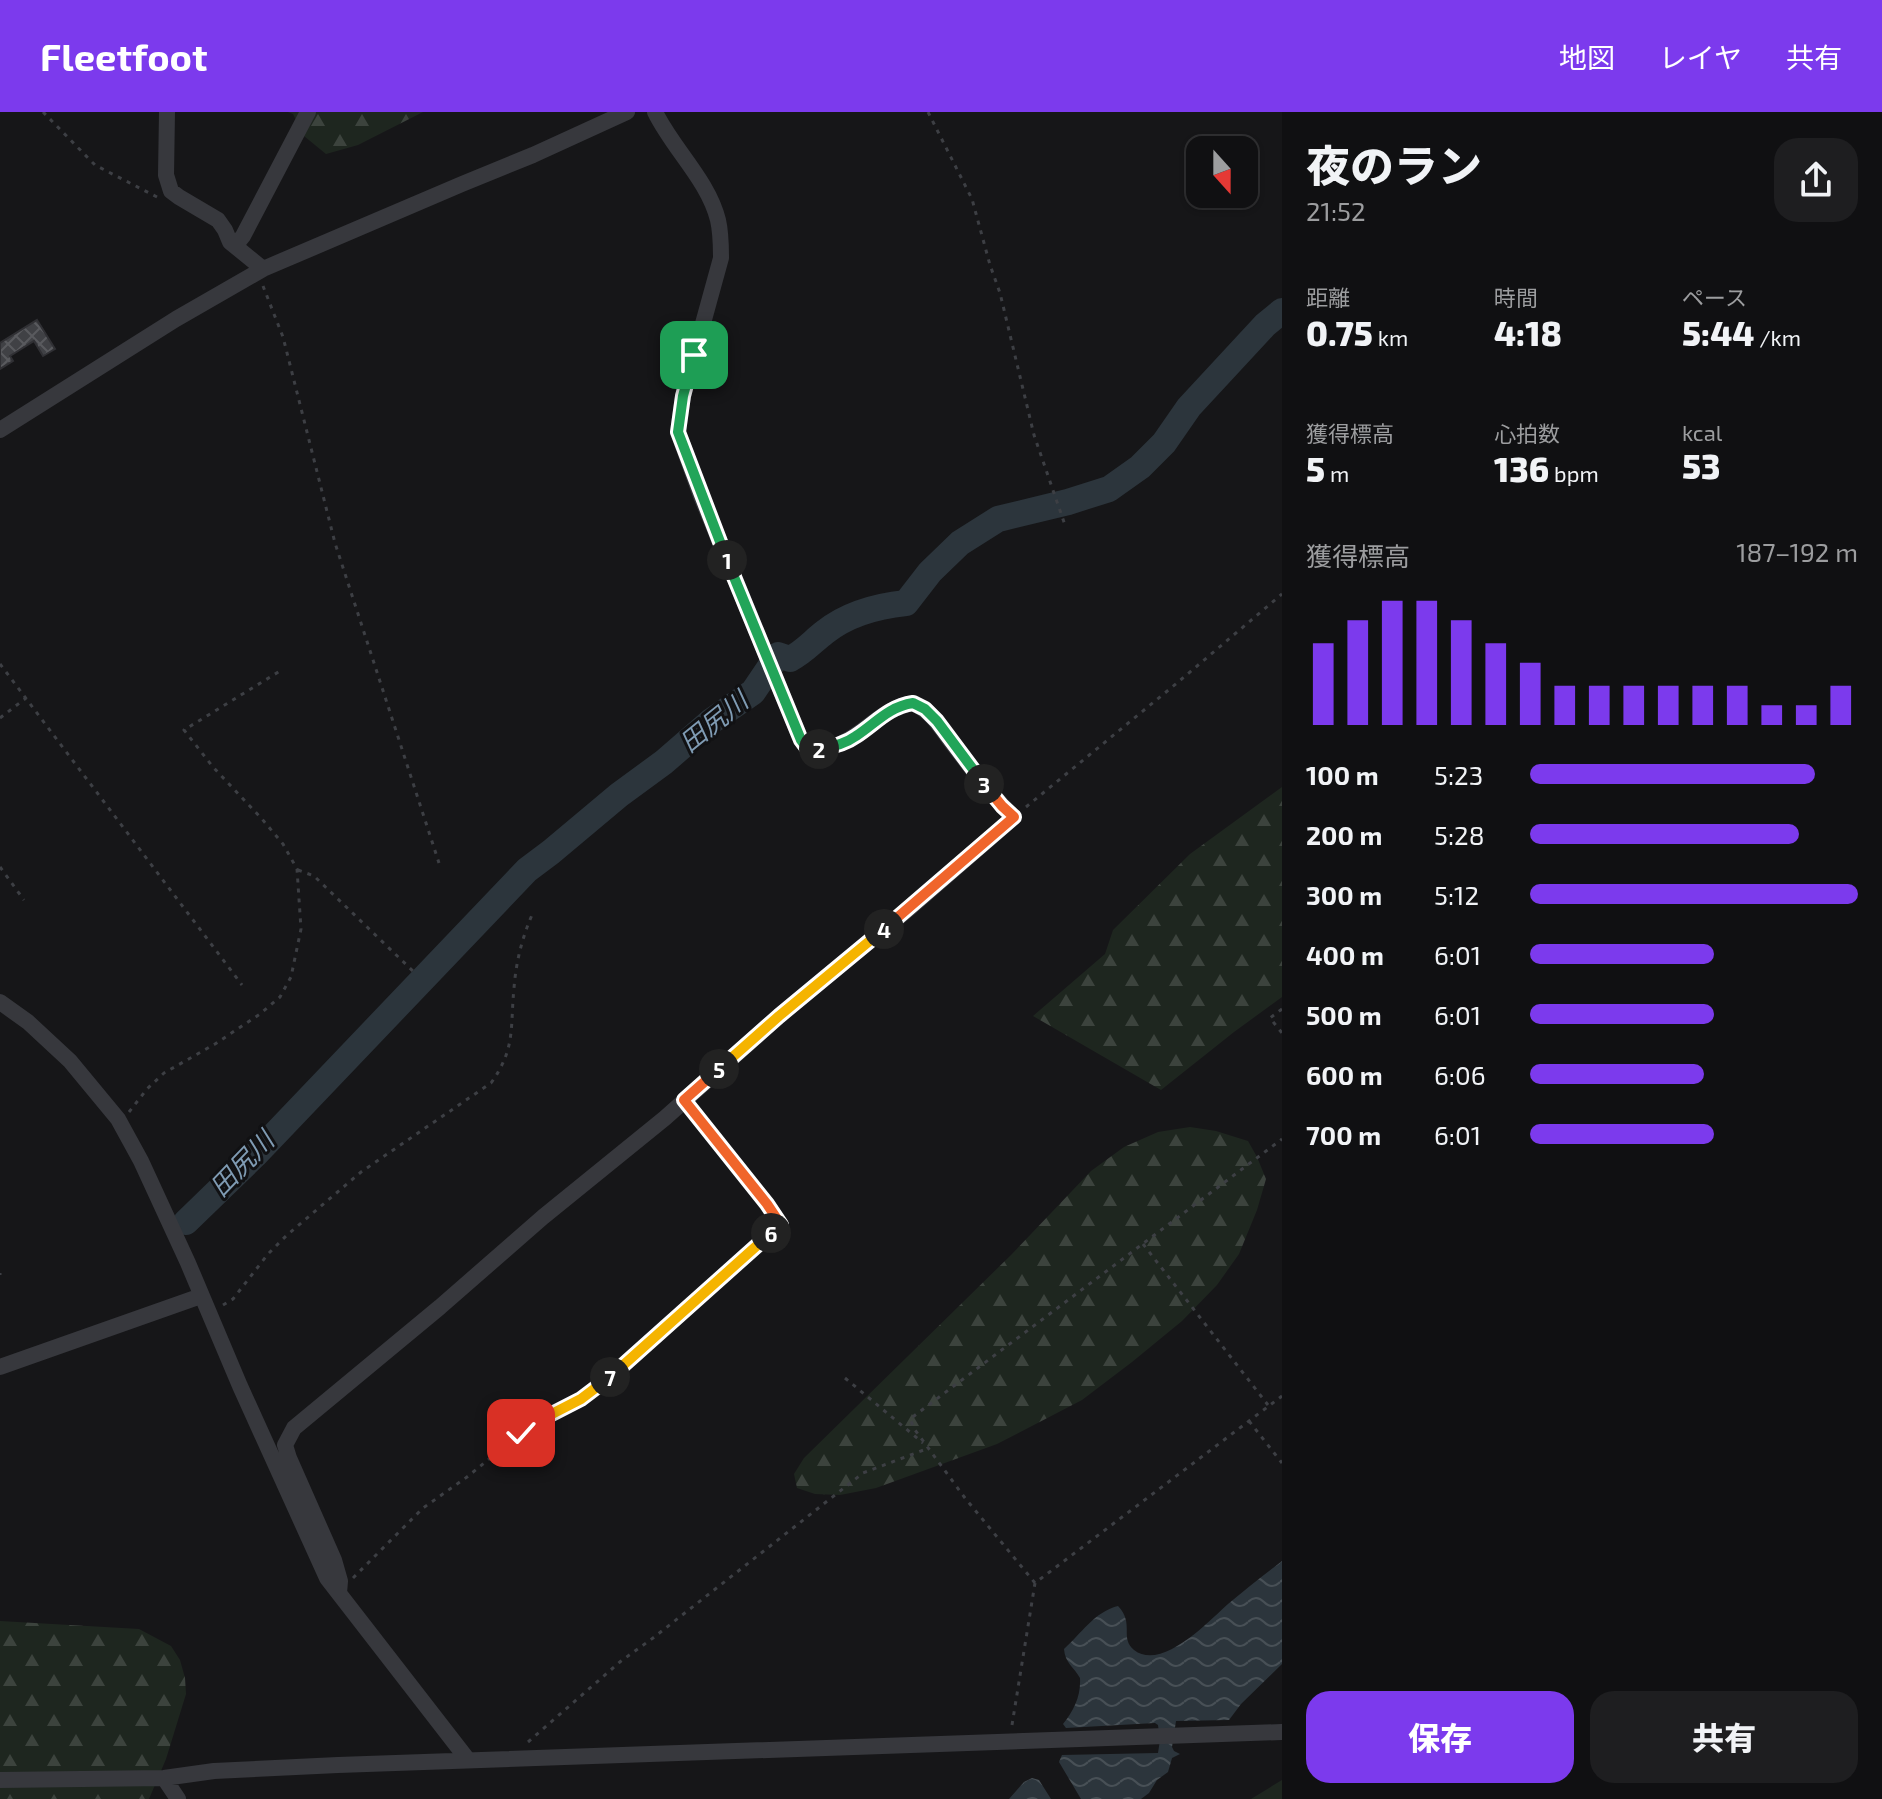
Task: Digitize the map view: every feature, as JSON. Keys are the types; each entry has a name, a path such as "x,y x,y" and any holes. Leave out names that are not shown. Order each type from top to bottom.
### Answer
{"street":[{"path":"167,112 166,175 171,191 218,220 230,242 260,271"},
{"path":"235,246 308,112"},
{"path":"0,430 176,319 260,271 627,112"},
{"path":"339,1593 340,1581 334,1560 285,1445 294,1428 665,1118 779,1016 1014,817 991,793 937,721 913,703 892,709 856,737 835,747 807,748 801,740 678,432 683,396 721,258 721,237 712,203 655,112"},
{"path":"0,1002 28,1022 70,1061 120,1123 171,1225 327,1578 468,1760"},
{"path":"0,1367 204,1303"},
{"path":"0,1780 164,1778 214,1771 468,1760 1282,1732"},
{"path":"164,1778 178,1799"}],"path":[{"path":"43,112 95,165 111,175 158,197 171,191"},
{"path":"928,112 972,199 1000,293 1034,435 1066,528"},
{"path":"260,271 283,337 335,543 439,863"},
{"path":"1014,817 1282,594"},
{"path":"0,664 242,985"},
{"path":"120,1123 164,1073 260,1014 280,997 291,977 301,929 297,869 283,844 184,730 280,671"},
{"path":"0,718 26,698"},
{"path":"0,867 24,900"},
{"path":"297,869 314,876 417,975"},
{"path":"204,1303 224,1305 233,1299 286,1236 361,1172 491,1083 503,1066 512,1037 518,958 532,915"},
{"path":"1282,1009 1270,1018 1282,1033"},
{"path":"339,1593 423,1508 521,1433 581,1399 620,1370 781,1225 684,1100"},
{"path":"1035,1583 965,1498 910,1419 1282,1139"},
{"path":"1143,1244 1268,1405"},
{"path":"845,1378 929,1448"},
{"path":"1009,1741 1035,1583 1282,1396"},
{"path":"1249,1421 1282,1463"},
{"path":"509,1759 621,1661 863,1473 929,1448"}],"green space":[{"path":"288,112 423,112 358,145 326,154 304,136 293,114"},
{"path":"1282,787 1282,997 1161,1090 1033,1016 1105,954 1113,930 1190,854"},
{"path":"1190,1127 1248,1141 1266,1179 1239,1254 1217,1285 1182,1321 1082,1400 997,1444 876,1488 840,1495 815,1494 797,1488 794,1474 804,1458 1011,1255 1091,1171 1124,1147 1158,1132"},
{"path":"0,1621 139,1629 171,1646 180,1660 186,1694 166,1759 149,1799 0,1799"},
{"path":"1282,1780 1282,1799 1251,1799"}],"water":[{"path":"1282,1561 1282,1664 1229,1720 1176,1721 1172,1747 1180,1754 1172,1758 1168,1772 1141,1799 1081,1799 1059,1762 1062,1755 1158,1753 1160,1740 1155,1723 1066,1728 1063,1724 1076,1702 1080,1678 1064,1649 1095,1618 1118,1606 1126,1619 1128,1640 1134,1650 1145,1655 1171,1649 1198,1631"},
{"path":"1032,1778 1039,1780 1051,1799 1009,1799 1024,1782"}],"building":[{"path":"37,320 55,349 43,356 34,341 10,356 13,361 0,369 0,343"}],"waterway":[{"name":"田尻川","path":"186,1222 255,1155 527,870 710,722 753,692 778,655 790,659 834,625 854,615 906,603 930,572 960,543 998,519 1109,489 1140,467 1164,443 1189,407 1265,325 1282,311"}],"route":[{"path":"521,1433 581,1399 620,1370 781,1225 684,1100 1014,817 991,793 937,721 913,703 892,709 856,737 835,747 807,748 801,740 678,432 683,396 694,355"}]}
